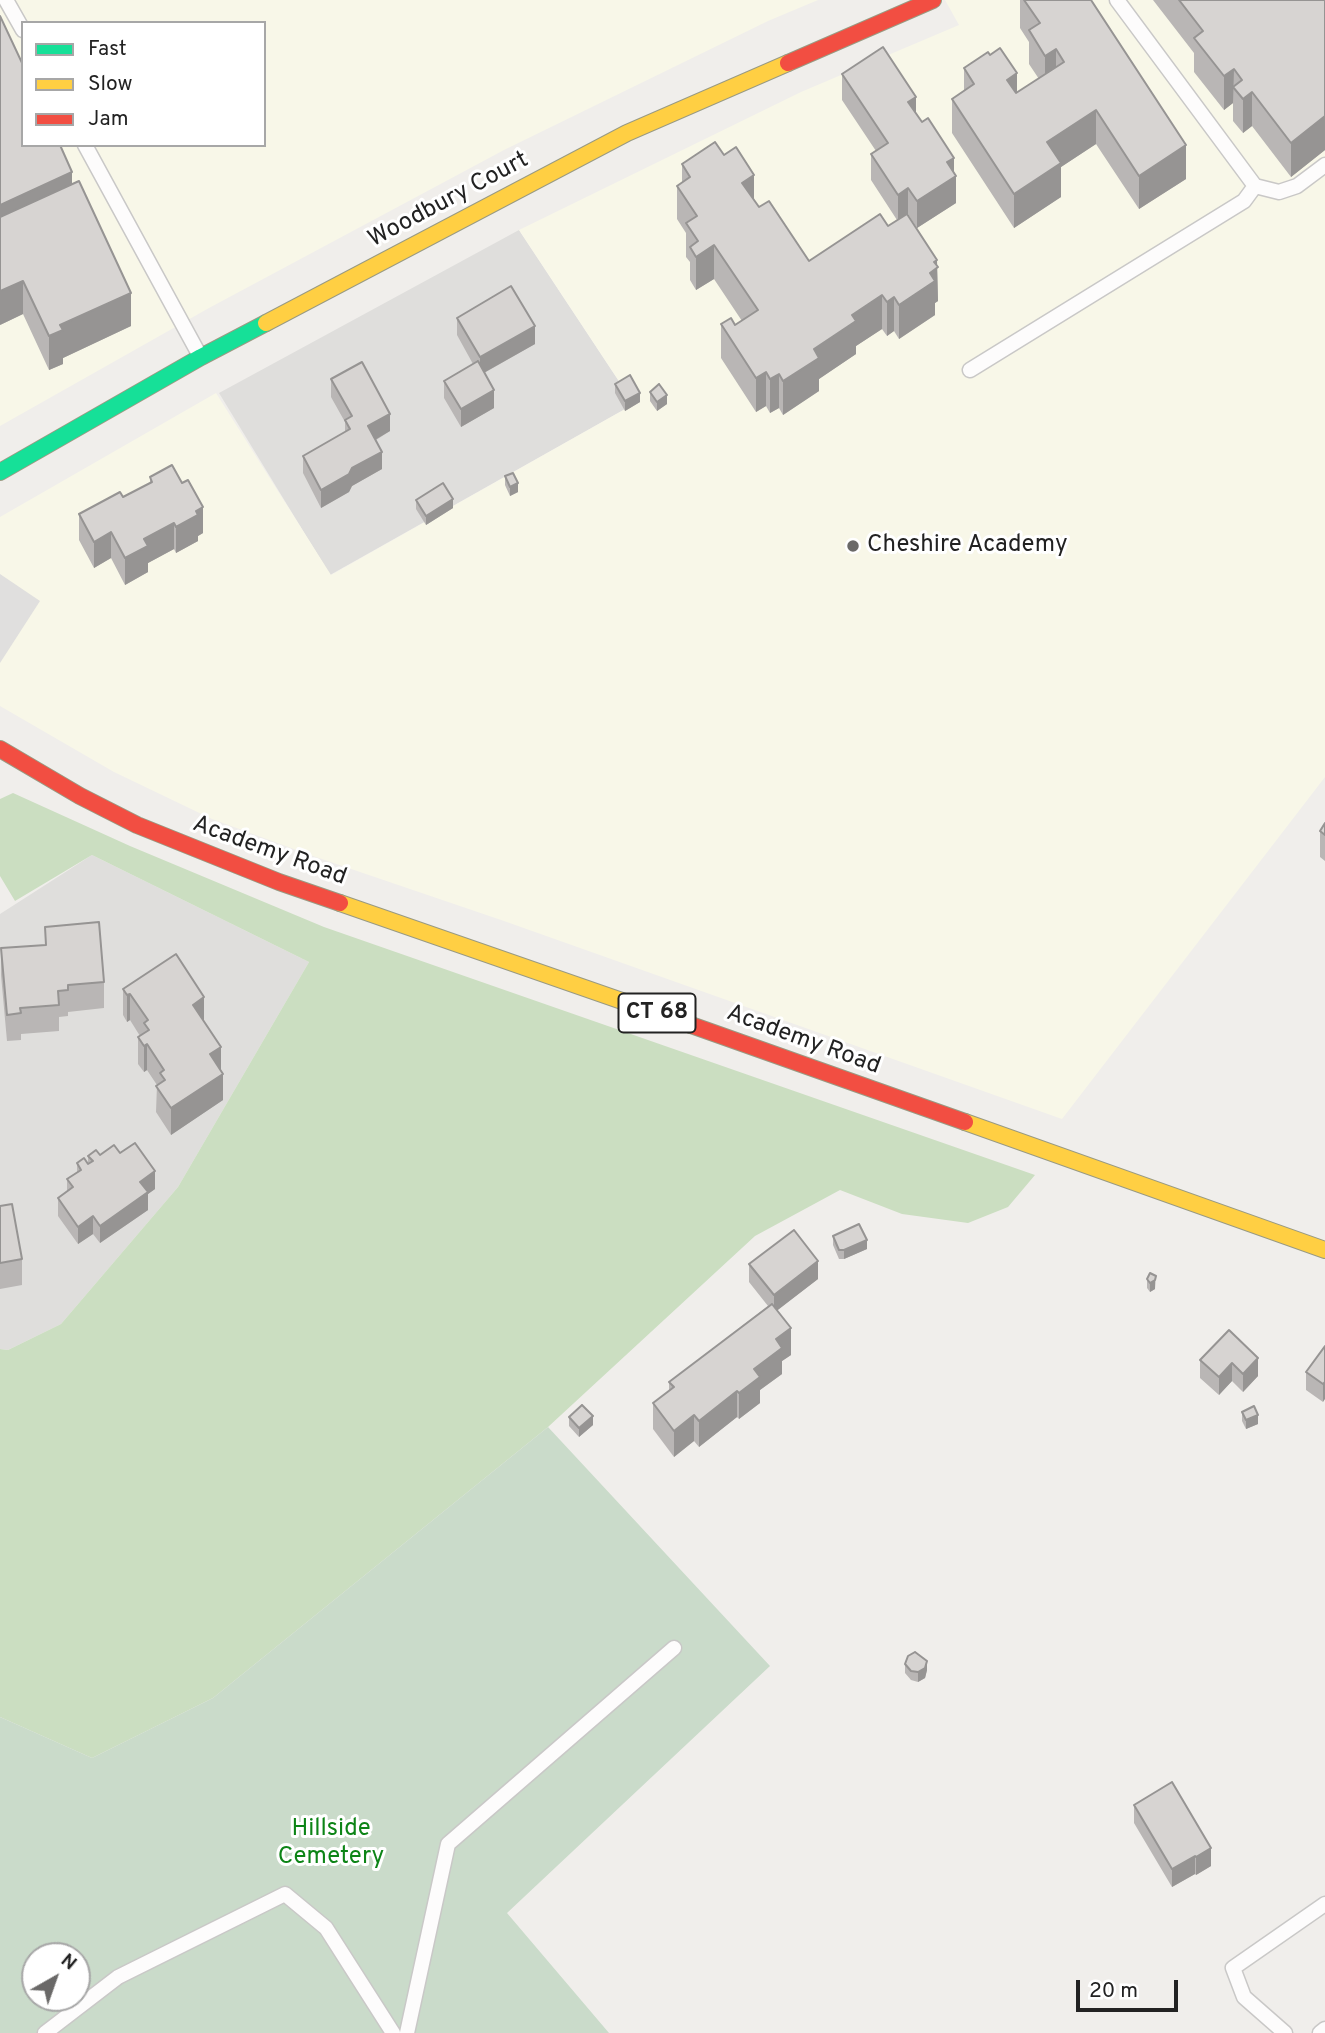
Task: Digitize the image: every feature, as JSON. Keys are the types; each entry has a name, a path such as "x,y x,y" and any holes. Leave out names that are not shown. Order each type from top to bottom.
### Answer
{"main road":[{"name":"Woodbury Court","path":"0,472 201,357 627,133 933,0"},
{"name":"Academy Road","path":"0,749 80,796 137,825 267,877 1325,1250"}],"lane":[{"path":"6,0 21,26"},
{"path":"1117,0 1255,186 1279,192 1297,186 1325,164"},
{"path":"86,147 201,357"},
{"path":"970,370 1244,201 1255,186"},
{"path":"407,2033 448,1844 674,1648"},
{"path":"45,2033 118,1978 285,1894 326,1928 393,2033"},
{"path":"1286,2033 1244,1997 1233,1968 1325,1904"},
{"path":"1320,2033 1325,2029"}],"shaded area":[{"path":"0,0 818,0 768,21 504,150 209,308 0,426"},
{"name":"Cheshire Academy","path":"945,0 1325,0 1325,777 1062,1119 212,819 114,772 0,706 0,517 216,393 331,575 634,404 519,230 801,92 959,25"},
{"path":"519,230 634,404 330,575 219,393"},
{"path":"0,574 40,601 0,663"},
{"path":"92,855 309,962 178,1187 61,1324 8,1350 0,1349 0,914"}],"green space":[{"path":"13,793 130,846 324,927 1035,1175 1008,1207 968,1223 902,1214 840,1190 755,1236 548,1427 213,1698 92,1758 0,1717 0,1349 8,1350 61,1324 178,1187 309,962 92,855 15,901 0,876 0,799"},
{"name":"Hillside Cemetery","path":"548,1427 770,1666 507,1913 609,2033 0,2033 0,1717 92,1758 213,1698"}],"building":[{"path":"1024,0 1091,0 1186,145 1139,176 1096,110 1047,142 1061,163 1014,194 952,99 974,84 964,68 988,52 990,55 1000,48 1017,73 1007,80 1016,93 1064,62 1056,49 1045,56 1029,30 1040,23"},
{"path":"1179,0 1325,0 1325,116 1291,143 1252,92 1243,99 1233,87 1242,80 1234,69 1224,76 1194,38 1203,31"},
{"path":"0,16 21,61 21,147 61,147 72,172 0,205"},
{"path":"883,47 916,97 908,102 922,122 928,118 954,158 947,162 956,176 917,201 908,188 898,195 871,154 888,143 842,74"},
{"path":"715,142 724,155 736,147 754,175 742,183 759,207 769,201 809,261 880,214 888,226 907,214 937,260 934,262 938,267 930,273 935,281 899,305 894,297 887,302 882,295 852,315 856,321 814,349 819,358 783,381 779,374 770,379 766,372 756,378 721,324 731,318 735,325 758,310 714,245 696,257 690,247 698,241 686,223 697,216 677,186 690,177 682,164"},
{"path":"79,181 131,293 60,325 63,330 49,336 23,281 0,291 0,217"},
{"path":"511,286 535,326 480,357 457,318"},
{"path":"478,361 494,390 461,409 444,381"},
{"path":"362,362 390,414 368,426 382,452 352,468 349,474 321,490 303,456 350,429 345,420 352,416 331,379"},
{"path":"630,375 640,393 625,401 615,384"},
{"path":"659,384 667,395 657,402 650,392"},
{"path":"172,465 182,483 188,480 203,507 196,511 198,515 176,527 174,523 144,539 148,546 125,558 111,532 94,542 79,514 120,492 123,497 152,482 150,477"},
{"path":"513,473 518,483 510,487 505,476"},
{"path":"443,483 453,499 426,516 416,500"},
{"path":"99,922 104,982 68,985 68,990 58,991 59,1005 20,1008 21,1013 7,1015 1,948 46,945 45,927"},
{"path":"176,954 204,997 193,1005 221,1047 210,1054 223,1074 171,1108 156,1086 165,1080 160,1073 164,1070 147,1044 144,1046 138,1037 149,1030 144,1023 148,1020 130,994 127,995 123,989"},
{"path":"135,1143 155,1171 140,1182 148,1192 100,1226 93,1216 78,1227 58,1198 73,1187 67,1179 81,1170 77,1163 84,1158 88,1164 93,1161 88,1156 96,1150 100,1155 114,1145 120,1153"},
{"path":"12,1204 22,1259 0,1263 0,1206"},
{"path":"859,1224 867,1240 839,1250 833,1236"},
{"path":"794,1230 818,1261 774,1295 749,1264"},
{"path":"1150,1273 1156,1276 1150,1283 1147,1279"},
{"path":"772,1304 791,1328 776,1339 782,1348 754,1369 760,1377 739,1393 737,1391 699,1421 694,1415 674,1431 653,1403 674,1387 669,1382"},
{"path":"1229,1330 1258,1358 1243,1374 1232,1363 1219,1377 1200,1360"},
{"path":"1325,1346 1325,1382 1323,1384 1306,1372"},
{"path":"582,1405 593,1416 579,1428 569,1417"},
{"path":"1254,1406 1258,1415 1246,1420 1242,1412"},
{"path":"915,1652 927,1661 925,1668 918,1672 911,1671 905,1664 908,1656"},
{"path":"1172,1782 1211,1848 1172,1869 1134,1805"}],"traffic: fast":[{"path":"0,472 201,357 266,323"}],"traffic: slow":[{"path":"266,323 627,133 788,63"},
{"path":"340,903 691,1025"},
{"path":"965,1122 1325,1250"}],"traffic: jam":[{"path":"788,63 933,0"},
{"path":"0,749 80,796 137,825 279,882 340,903"},
{"path":"691,1025 965,1122"}],"place":[{"name":"Cheshire Academy","path":"853,546"}]}
